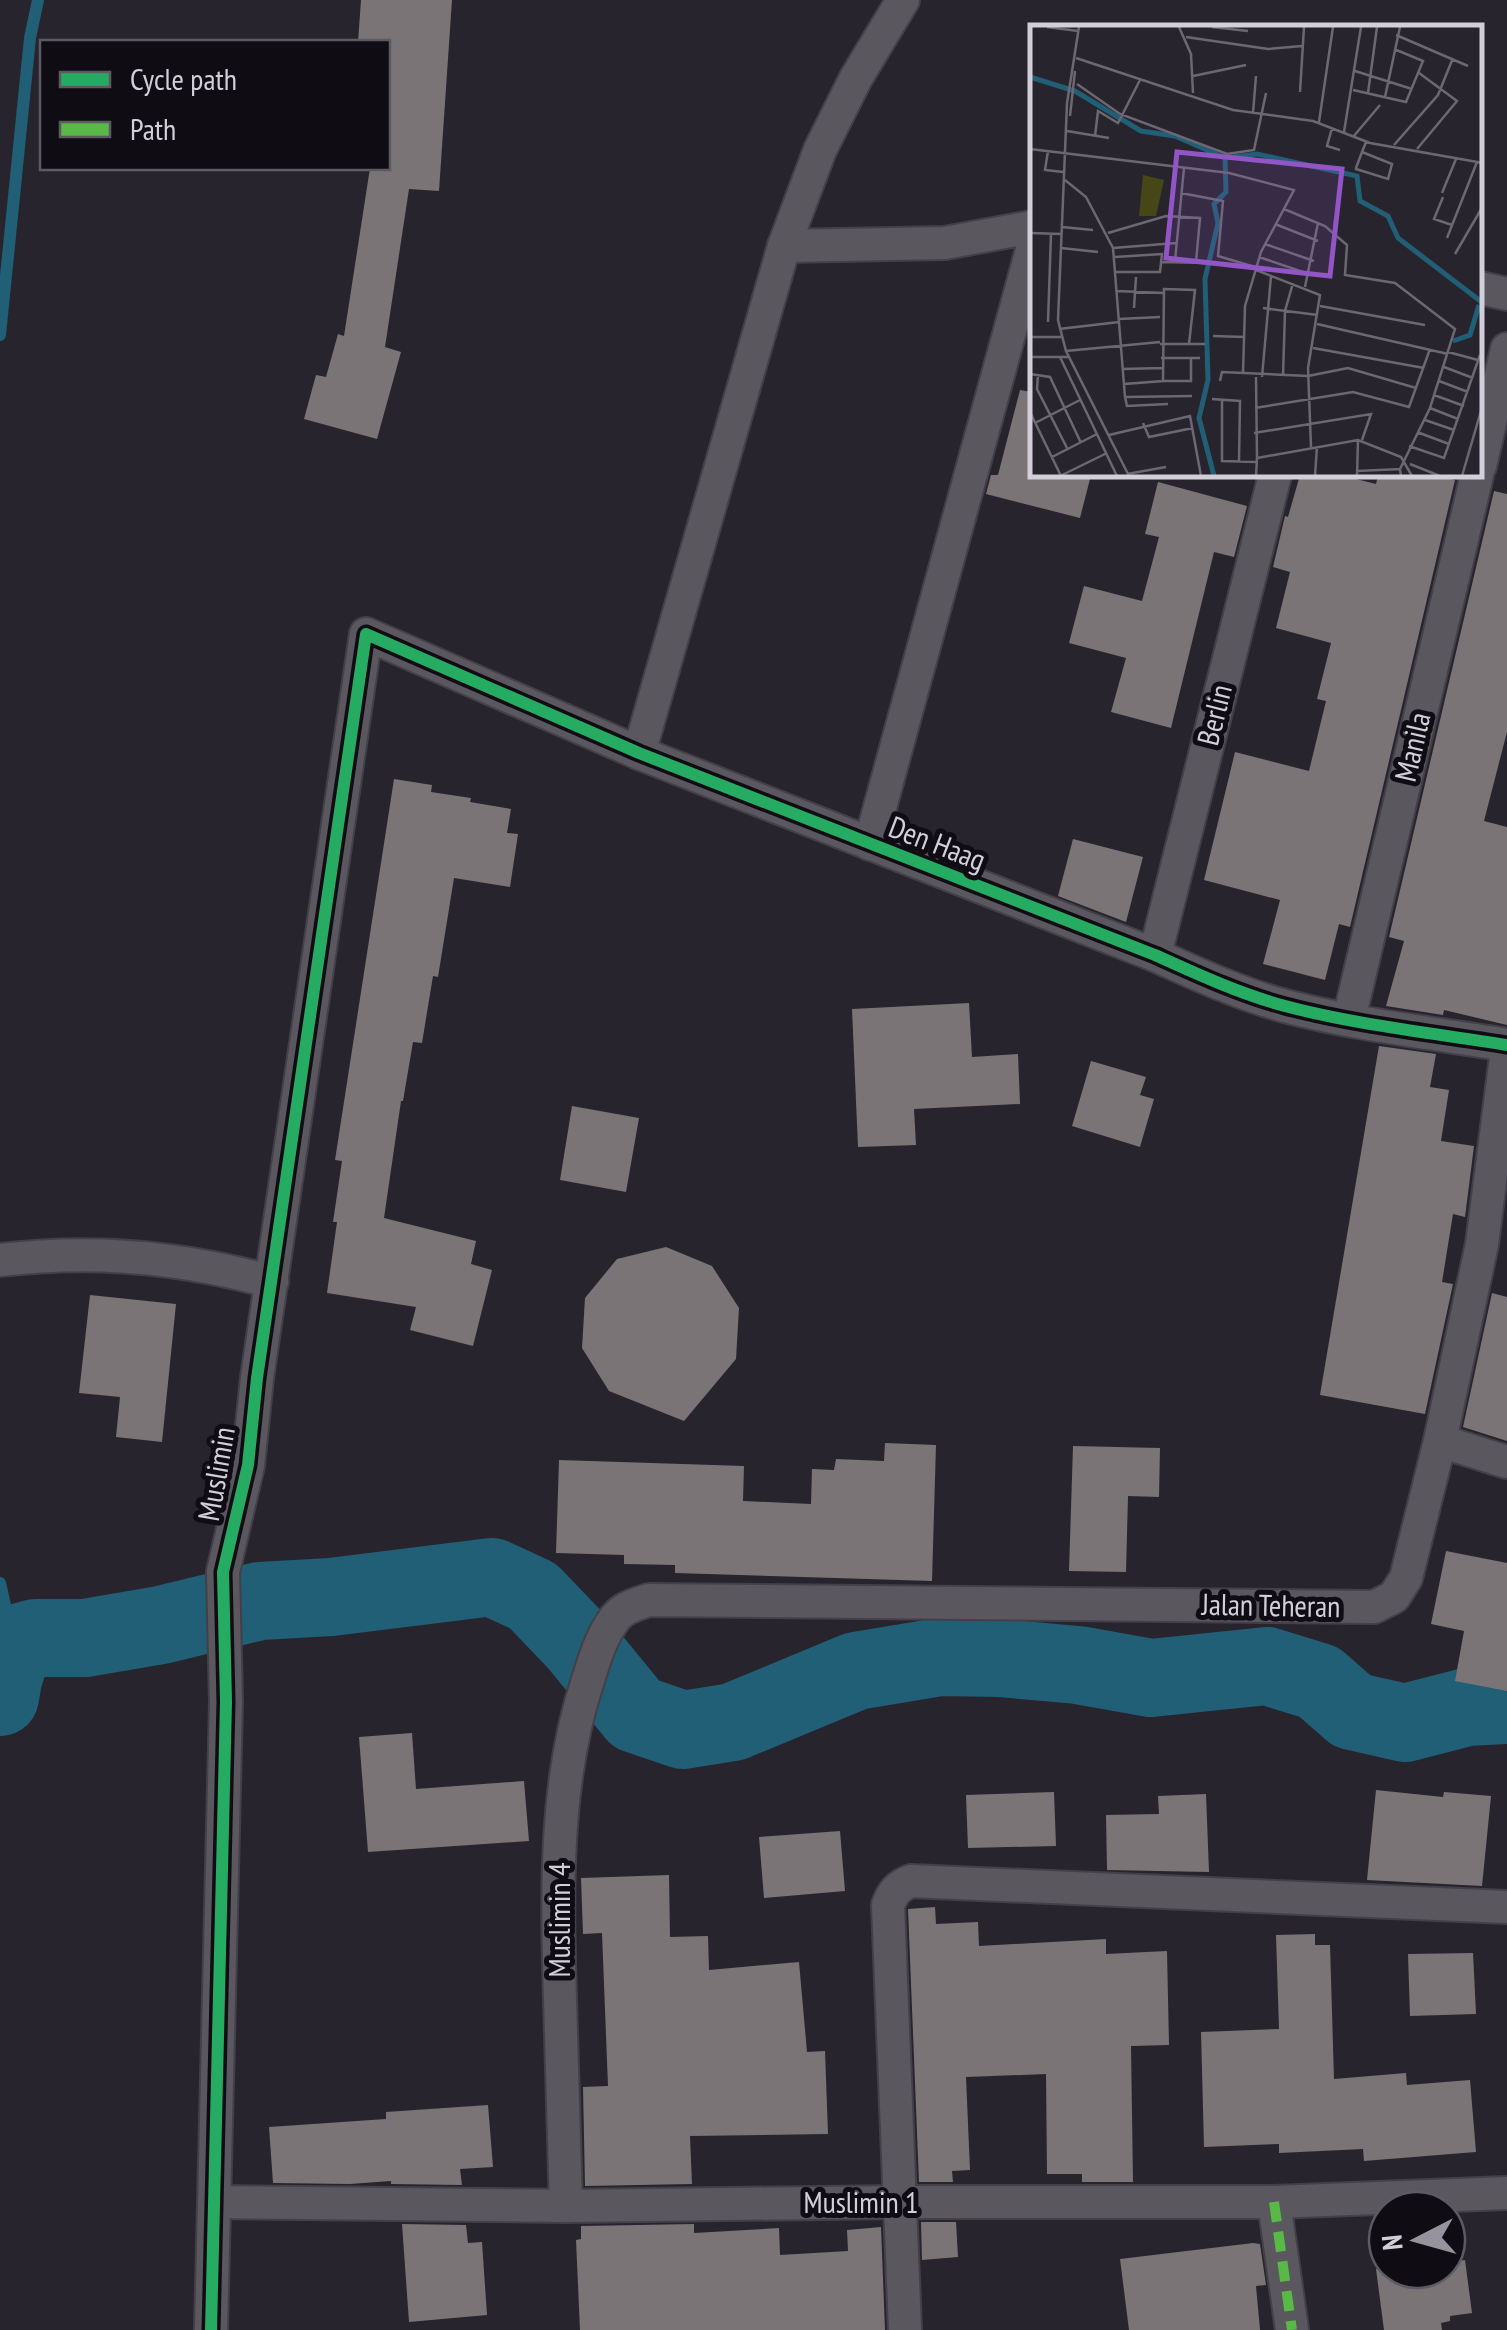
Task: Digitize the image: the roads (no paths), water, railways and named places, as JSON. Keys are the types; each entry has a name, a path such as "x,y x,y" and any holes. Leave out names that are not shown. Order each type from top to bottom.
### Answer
{"street":[{"path":"639,754 784,246 820,150 856,78 903,0"},
{"path":"784,246 945,243 1030,228"},
{"path":"870,844 1030,257"},
{"path":"1482,288 1507,294"},
{"path":"1482,457 1507,349"},
{"name":"Berlin","path":"1155,955 1274,478"},
{"name":"Manila","path":"1349,1020 1476,478"},
{"name":"Den Haag","path":"366,634 639,754 1155,955 1229,988 1349,1020 1507,1048"},
{"name":"Muslimin","path":"212,2330 226,1702 224,1572 248,1464 257,1378 366,634"},
{"name":"Jalan Teheran","path":"602,1639 618,1614 649,1600 1374,1606 1394,1597 1406,1578 1494,1246 1507,1048"},
{"path":"3,1259 60,1254 161,1258 224,1268 272,1282"},
{"path":"1440,1441 1507,1462"},
{"name":"Muslimin 4","path":"566,2206 557,1902 571,1747 602,1639"},
{"path":"905,2330 888,1904 900,1886 911,1882 1507,1907"},
{"name":"Muslimin 1","path":"214,2202 566,2206 1274,2202 1507,2192"},
{"path":"1274,2202 1292,2330"}],"waterway":[{"path":"0,335 30,38 38,0"},
{"path":"0,1697 14,1644 35,1638 85,1638 161,1625 260,1601 331,1597 492,1577 533,1596 636,1714 683,1730 733,1722 856,1671 940,1657 1078,1665 1151,1678 1267,1666 1319,1682 1352,1711 1405,1723 1467,1707 1507,1705"},
{"path":"0,1583 14,1644"}]}
